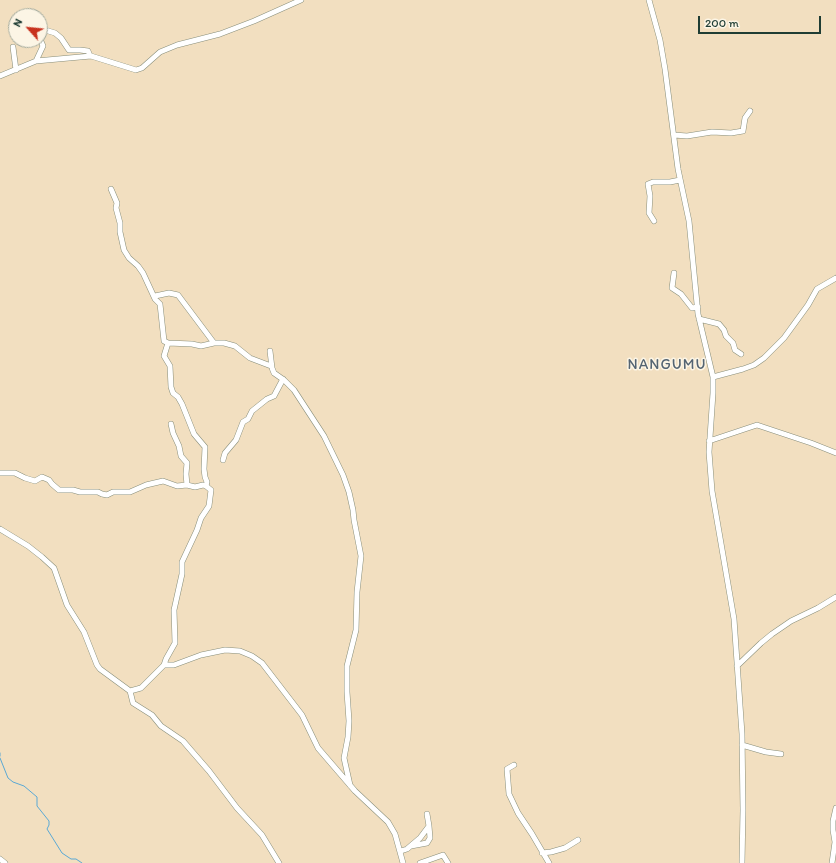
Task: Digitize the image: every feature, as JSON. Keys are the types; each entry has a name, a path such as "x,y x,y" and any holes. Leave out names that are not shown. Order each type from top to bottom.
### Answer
{"street":[{"path":"0,76 36,61 90,56 136,70 142,68 160,52 177,45 220,34 301,0"},
{"path":"649,0 663,56 680,180 689,223 699,319 713,378 709,441 712,491 733,608 742,744 744,810 742,863"},
{"path":"48,31 55,33 61,38 69,50 88,51 90,56"},
{"path":"13,48 16,70"},
{"path":"36,61 42,48"},
{"path":"674,135 687,136 712,132 731,133 743,131 745,118 750,111"},
{"path":"654,221 649,213 650,196 648,184 653,182 670,182 680,180"},
{"path":"111,189 117,203 116,208 124,250 147,280 161,309 164,341 168,343 196,344 201,346 214,343 224,343 235,346 250,358 272,366"},
{"path":"674,273 672,288 681,294 692,308 698,307"},
{"path":"713,378 754,365 764,358 784,338 808,305 817,289 836,278"},
{"path":"155,296 169,293 178,295 214,343"},
{"path":"699,319 719,324 724,330 726,336 733,343 735,350 741,354"},
{"path":"168,343 164,356 170,366 171,387 182,404 194,434 205,447 204,469 207,482 206,486"},
{"path":"270,351 274,373 294,390 301,400 324,436 343,475 349,492 360,551 361,562 356,600 356,630 347,666 349,721 344,758 350,785"},
{"path":"223,460 224,456 236,440 244,422 248,419 252,410 267,399 274,396 283,380"},
{"path":"171,424 181,456 187,463 187,485"},
{"path":"709,441 757,425 836,452"},
{"path":"0,473 15,473 35,481 42,477 49,480 59,490 98,492 107,495 113,492 130,492 146,485 163,481 176,486 187,485 195,487 203,485 211,490 209,506 201,518 182,562 182,574 174,610 175,643 164,665 141,688 130,691"},
{"path":"0,529 33,549 54,568 68,605 84,632 97,665 104,673 130,691 133,703 152,715 161,726 183,741 237,808 262,835 278,863"},
{"path":"737,666 760,643 772,634 792,621 836,597"},
{"path":"164,665 174,665 201,655 225,650 240,651 252,656 262,663 302,714 318,748 350,785 388,822 395,834 401,851 403,863"},
{"path":"742,744 766,752 780,754"},
{"path":"514,765 507,769 509,794 518,813 549,863"},
{"path":"832,863 835,850 833,826 836,808"},
{"path":"410,846 427,843 430,838 427,814"},
{"path":"401,851 420,838 428,826"},
{"path":"542,853 565,848 578,840"},
{"path":"420,863 443,855 448,863"},
{"path":"0,859 5,863"}],"waterway":[{"path":"0,758 8,778 13,782 24,786 37,797 37,806 49,821 47,829 62,853 71,859 76,859 82,863"}],"district":[{"name":"NANGUMU","path":"667,365"}]}
